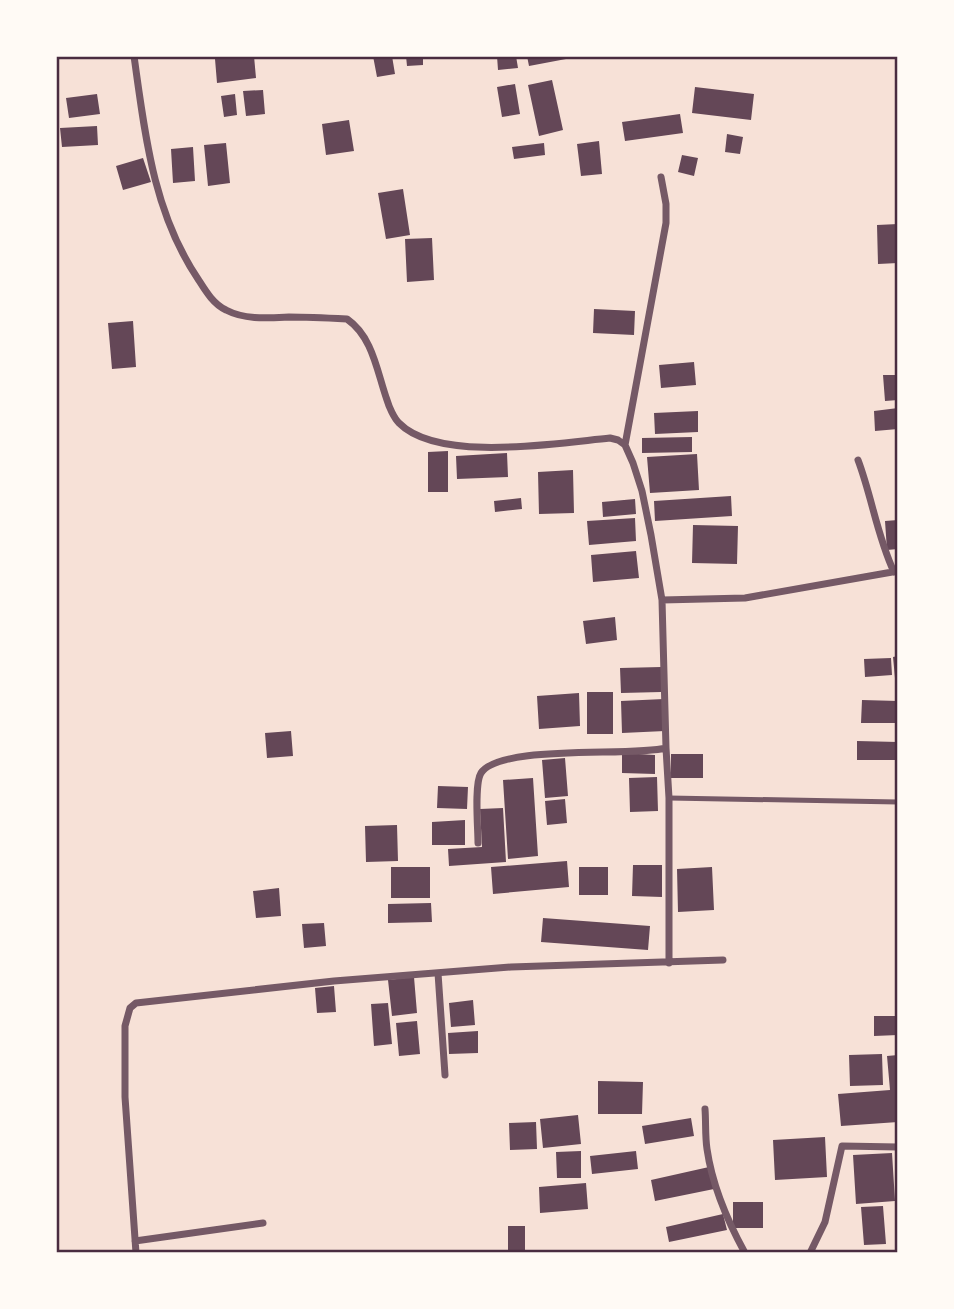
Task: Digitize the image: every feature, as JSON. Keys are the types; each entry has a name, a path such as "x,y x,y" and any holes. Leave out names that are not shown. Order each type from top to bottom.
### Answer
{"street":[{"path":"134,56 147,150 164,214 183,257 209,296 225,310 267,319 347,319 357,326 368,342 388,404 399,423 416,435 450,445 513,447 610,438 625,445"},
{"path":"661,177 666,223 625,445 642,491 662,600 669,798 669,962"},
{"path":"662,600 745,598 896,571 884,550 868,486 858,460"},
{"path":"478,842 478,782 482,772 491,765 529,755 666,748"},
{"path":"136,1253 125,1097 125,1026 130,1007 144,1001 334,981 511,967 723,960"},
{"path":"438,973 445,1075"},
{"path":"705,1110 707,1149 715,1178 732,1229 745,1253"},
{"path":"810,1253 825,1223 842,1146 898,1147"},
{"path":"135,1241 263,1223"}],"lane":[{"path":"669,798 898,802"}],"building":[{"path":"254,56 256,78 217,83 215,59"},
{"path":"373,56 392,56 395,74 377,77"},
{"path":"406,56 423,56 423,65 407,66"},
{"path":"497,56 516,56 518,68 498,70"},
{"path":"527,56 565,56 566,59 529,66"},
{"path":"552,80 563,130 539,136 528,85"},
{"path":"515,84 520,114 502,117 497,87"},
{"path":"695,87 754,94 751,120 692,113"},
{"path":"263,90 265,114 246,116 243,91"},
{"path":"97,94 100,114 69,118 66,98"},
{"path":"235,94 237,115 224,117 221,96"},
{"path":"680,114 683,133 625,141 622,122"},
{"path":"349,120 354,151 326,155 322,124"},
{"path":"97,126 98,145 62,147 60,128"},
{"path":"727,134 743,137 740,154 725,152"},
{"path":"599,141 602,174 581,176 577,144"},
{"path":"226,143 230,183 208,186 204,145"},
{"path":"544,143 545,155 514,159 512,147"},
{"path":"193,147 195,181 173,183 171,149"},
{"path":"682,155 698,158 694,176 678,172"},
{"path":"143,158 151,182 123,190 116,166"},
{"path":"403,189 410,235 386,239 378,193"},
{"path":"898,224 898,263 878,264 877,225"},
{"path":"432,238 434,280 407,282 405,239"},
{"path":"594,309 635,311 634,335 593,333"},
{"path":"133,321 136,367 112,369 108,323"},
{"path":"694,362 696,385 661,388 659,365"},
{"path":"883,375 898,375 898,400 885,401"},
{"path":"898,408 898,429 875,431 874,411"},
{"path":"698,411 698,432 655,434 654,413"},
{"path":"692,437 692,452 642,453 642,438"},
{"path":"448,451 448,492 428,492 428,452"},
{"path":"507,453 508,477 457,479 456,456"},
{"path":"697,454 699,490 650,493 647,457"},
{"path":"573,470 574,513 539,514 538,472"},
{"path":"731,496 732,516 655,521 654,501"},
{"path":"521,498 522,509 495,512 494,501"},
{"path":"635,499 636,514 603,517 602,502"},
{"path":"635,518 636,541 589,545 587,521"},
{"path":"898,520 898,549 887,550 885,521"},
{"path":"693,525 738,526 737,564 692,563"},
{"path":"636,551 639,578 593,582 591,555"},
{"path":"615,617 617,640 586,644 583,621"},
{"path":"898,656 898,678 895,678 893,657"},
{"path":"891,658 892,675 865,677 864,659"},
{"path":"661,667 661,692 621,693 620,668"},
{"path":"587,692 613,692 613,734 587,734"},
{"path":"579,693 580,726 539,729 537,696"},
{"path":"664,699 665,731 622,733 621,701"},
{"path":"862,700 898,701 898,723 861,723"},
{"path":"291,731 293,756 267,758 265,733"},
{"path":"857,741 898,742 898,760 857,760"},
{"path":"622,753 655,755 655,774 622,773"},
{"path":"671,754 703,754 703,778 671,778"},
{"path":"565,758 568,796 545,798 542,760"},
{"path":"657,777 658,811 630,812 629,778"},
{"path":"533,778 538,856 508,859 503,780"},
{"path":"438,786 468,787 467,809 437,808"},
{"path":"565,799 567,823 547,825 545,801"},
{"path":"503,808 506,862 449,866 448,849 482,847 480,809"},
{"path":"465,820 465,845 432,845 432,822"},
{"path":"397,825 398,861 366,862 365,826"},
{"path":"567,861 569,887 493,894 491,867"},
{"path":"633,865 662,865 662,897 632,896"},
{"path":"391,867 430,867 430,898 391,898"},
{"path":"579,867 608,867 608,895 579,895"},
{"path":"712,867 714,910 678,912 677,869"},
{"path":"279,888 281,916 256,918 253,891"},
{"path":"431,903 432,922 388,923 388,904"},
{"path":"543,918 650,926 648,950 541,942"},
{"path":"324,923 326,946 304,948 302,924"},
{"path":"414,977 417,1013 392,1016 388,980"},
{"path":"334,986 336,1012 317,1013 315,988"},
{"path":"473,1000 475,1025 451,1027 449,1003"},
{"path":"388,1003 392,1044 374,1046 371,1004"},
{"path":"874,1016 898,1016 898,1035 874,1036"},
{"path":"417,1021 420,1054 399,1056 396,1023"},
{"path":"478,1031 478,1053 449,1054 448,1033"},
{"path":"882,1054 883,1085 850,1086 849,1055"},
{"path":"898,1055 898,1122 841,1126 838,1094 890,1090 887,1056"},
{"path":"598,1081 643,1082 642,1114 598,1114"},
{"path":"578,1115 581,1144 543,1148 540,1119"},
{"path":"691,1118 694,1136 645,1144 642,1126"},
{"path":"536,1122 537,1149 510,1150 509,1123"},
{"path":"825,1137 827,1177 775,1180 773,1140"},
{"path":"581,1151 581,1178 557,1178 556,1152"},
{"path":"636,1151 638,1169 592,1174 590,1156"},
{"path":"892,1153 895,1201 856,1204 853,1155"},
{"path":"709,1167 714,1189 655,1201 651,1180"},
{"path":"586,1183 588,1209 540,1213 539,1187"},
{"path":"733,1202 763,1202 763,1228 733,1228"},
{"path":"883,1206 886,1244 864,1245 861,1207"},
{"path":"723,1214 727,1230 669,1242 666,1227"},
{"path":"508,1226 525,1226 525,1253 508,1253"}]}
